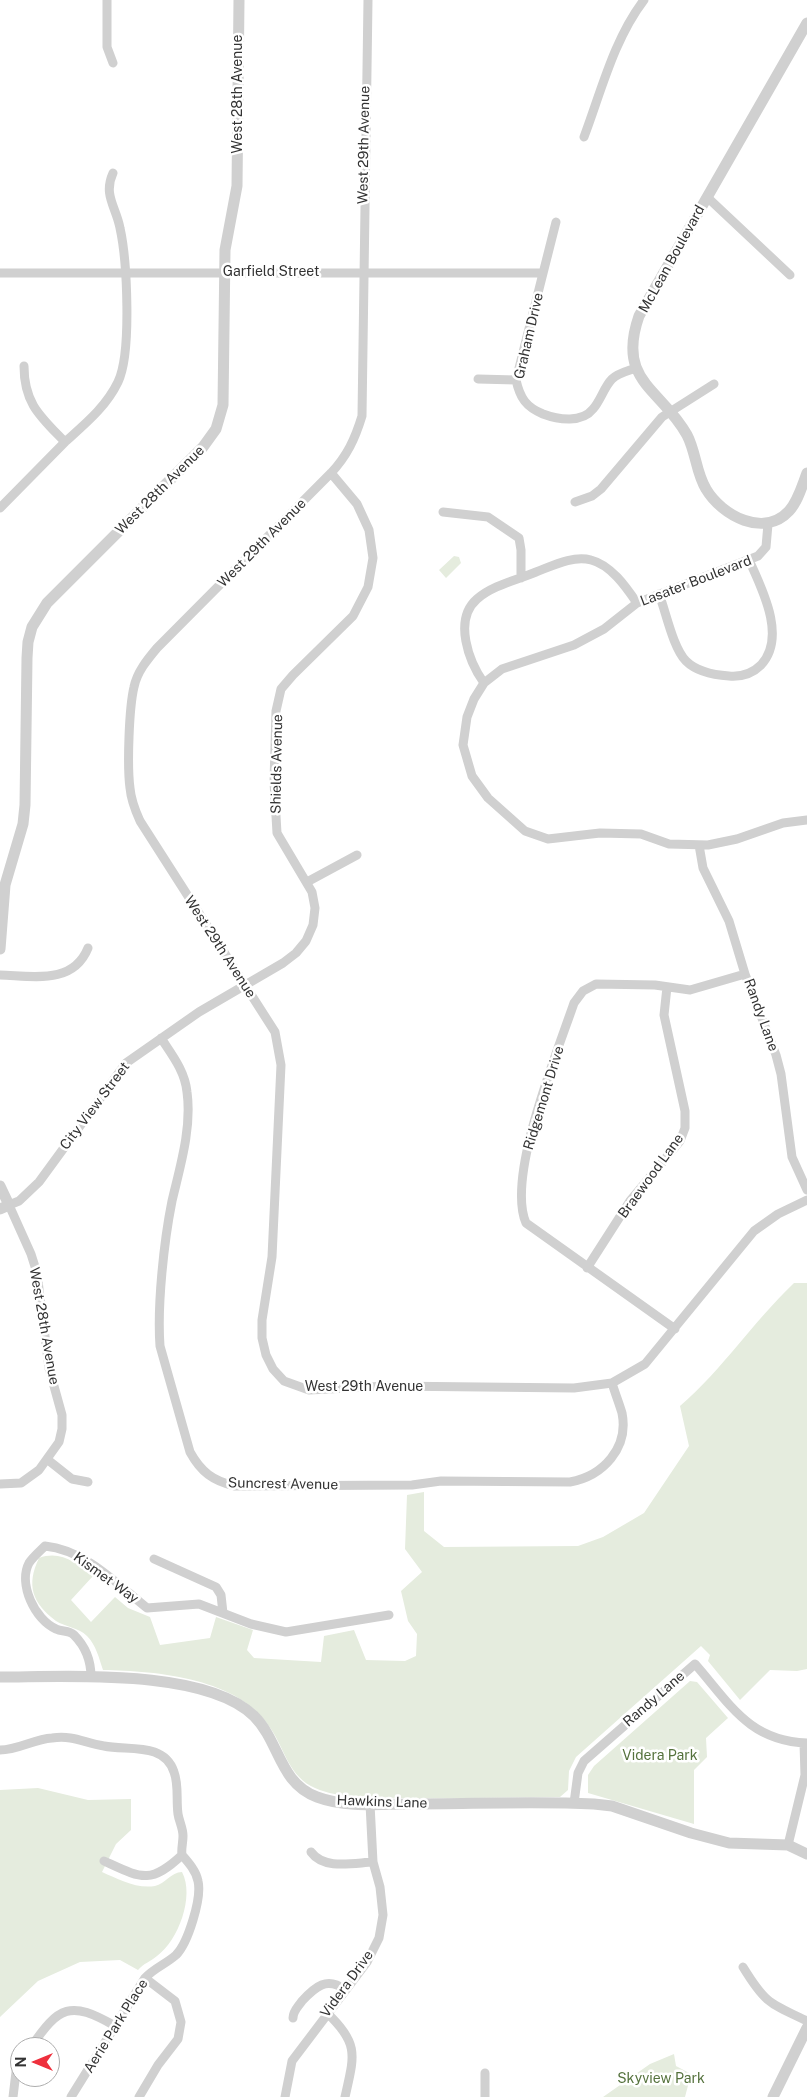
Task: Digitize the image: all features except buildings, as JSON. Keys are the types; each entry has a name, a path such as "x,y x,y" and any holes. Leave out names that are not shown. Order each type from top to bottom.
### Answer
{"street":[{"path":"107,0 107,47 113,63"},
{"name":"West 28th Avenue","path":"0,949 5,885 23,824 25,805 27,658 32,627 47,604 203,447 220,420 224,389 226,238 237,186 239,0"},
{"name":"West 29th Avenue","path":"368,0 362,416 355,440 344,458 331,473 157,648 142,665 134,687 129,787 133,804 140,821 275,1032 280,1048 281,1065 272,1258 262,1320 262,1338 266,1355 273,1368 284,1380 309,1390 381,1386 574,1388 612,1383 645,1364 754,1231 778,1214 807,1200"},
{"path":"584,137 616,54 628,27 644,0"},
{"name":"McLean Boulevard","path":"768,524 751,523 741,519 725,510 710,496 702,480 689,438 643,383 636,368 633,352 634,336 639,316 807,23"},
{"path":"0,506 101,409 119,381 126,344 126,272 119,224 108,192 109,182 113,174"},
{"name":"McLean Boulevard","path":"707,196 790,275"},
{"name":"Graham Drive","path":"556,222 516,380 520,396 526,405 549,416 574,419 593,410 612,379 623,372 636,368"},
{"name":"Garfield Street","path":"0,273 543,273"},
{"path":"24,366 25,386 30,401 39,415 66,442"},
{"path":"478,379 516,380"},
{"path":"575,502 592,496 601,490 668,411 714,384"},
{"name":"Shields Avenue","path":"200,1012 296,953 306,941 313,925 315,908 312,892 277,833 274,782 276,711 281,689 353,616 368,587 373,558 369,530 357,504 331,473"},
{"path":"768,524 777,521 790,510 807,473"},
{"path":"443,512 488,517 519,538 521,578"},
{"name":"Lasater Boulevard","path":"768,524 766,547 758,556 637,604 604,629 574,645 502,669 484,683 467,717 463,745 472,776 480,789 525,831 548,839 600,833 642,834 669,844 699,845 737,839 783,823 807,820"},
{"path":"484,683 469,652 464,636 467,617 476,600 491,590 566,560 589,559 607,568 637,604"},
{"path":"659,594 680,651 689,663 702,671 727,676 752,672 766,660 772,640 772,627 763,592 749,560"},
{"name":"Randy Lane","path":"699,845 703,868 726,912 746,974 776,1055 792,1157 807,1190"},
{"path":"307,882 357,855"},
{"path":"0,975 59,975 81,963 88,948"},
{"name":"Ridgemont Drive","path":"675,1329 530,1227 524,1219 521,1202 530,1137 578,995 591,986 601,983 690,990 746,974"},
{"name":"Braewood Lane","path":"587,1268 634,1196 680,1141 685,1128 685,1111 664,1015 667,987"},
{"name":"City View Street","path":"4,1207 19,1201 39,1182 126,1063 200,1012"},
{"name":"Suncrest Avenue","path":"161,1038 178,1063 188,1093 182,1165 172,1202 167,1239 159,1329 160,1346 190,1452 197,1465 208,1476 220,1482 236,1486 412,1485 441,1481 570,1482 584,1479 609,1462 618,1448 622,1431 622,1414 612,1383"},
{"name":"West 28th Avenue","path":"0,1186 4,1207 31,1254 37,1273 49,1368 62,1415 62,1429 59,1442 48,1460"},
{"path":"0,1484 21,1483 39,1470 48,1460 72,1479 88,1482"},
{"name":"Kismet Way","path":"91,1677 91,1663 83,1646 72,1633 55,1629 29,1601 26,1586 29,1564 45,1546 63,1548 88,1561 147,1608 199,1604 251,1624 286,1632 389,1615"},
{"path":"154,1558 216,1587 221,1595 223,1613"},
{"name":"Randy Lane","path":"574,1803 578,1773 584,1761 695,1664 754,1729 781,1740 806,1743"},
{"name":"Hawkins Lane","path":"0,1678 91,1677 149,1680 226,1698 246,1709 264,1727 282,1765 298,1786 307,1793 327,1800 370,1804 574,1803 612,1806 691,1833 729,1843 788,1845 807,1854"},
{"path":"0,1750 12,1750 50,1738 74,1737 96,1745 116,1749 143,1748 161,1755 168,1761 174,1772 178,1816 183,1833 182,1855 167,1869 150,1876 133,1874 104,1861"},
{"path":"788,1845 804,1774 806,1743"},
{"name":"Videra Drive","path":"285,2097 292,2061 367,1962 378,1938 383,1915 380,1887 373,1862 370,1804"},
{"path":"311,1852 318,1860 327,1863 373,1862"},
{"name":"Aerie Park Place","path":"71,2097 145,1978 179,1951 185,1941 198,1897 198,1881 194,1870 182,1855"},
{"path":"743,1967 760,1995 772,2005 807,2021"},
{"path":"139,2097 158,2065 178,2039 181,2022 175,2001 145,1978"},
{"path":"293,2018 294,2012 316,1987 332,1983 345,1990"},
{"path":"38,2037 50,2021 65,2012 86,2011 115,2026"},
{"path":"327,2013 343,2028 352,2051 345,2097"},
{"path":"773,2097 807,2028"},
{"path":"485,2073 485,2097"}],"green space":[{"path":"454,556 459,557 461,563 446,578 439,570"},
{"path":"794,1283 807,1283 807,1669 797,1671 770,1670 740,1700 708,1661 710,1655 701,1646 576,1757 569,1771 568,1790 560,1797 366,1797 345,1796 325,1792 306,1783 299,1777 288,1762 271,1729 257,1712 239,1698 218,1688 172,1676 148,1672 103,1670 99,1656 87,1636 56,1621 41,1607 34,1593 33,1577 39,1558 47,1556 61,1557 74,1562 93,1576 71,1600 91,1622 115,1597 128,1608 150,1617 160,1645 210,1638 216,1617 253,1630 247,1650 254,1658 321,1662 324,1636 354,1630 366,1660 405,1661 416,1656 417,1634 408,1621 401,1591 422,1572 405,1549 407,1495 424,1492 424,1531 444,1547 578,1546 603,1537 644,1513 689,1446 680,1406 710,1377 765,1313"},
{"name":"Videra Park","path":"690,1681 697,1682 728,1718 706,1738 707,1757 694,1770 694,1824 588,1793 588,1775 594,1766"},
{"path":"38,1788 88,1800 131,1799 131,1830 116,1844 102,1872 127,1883 148,1887 159,1885 175,1874 182,1872 186,1882 187,1893 182,1917 172,1940 165,1949 138,1970 120,1960 80,1962 38,1981 0,2017 0,1790"},
{"name":"Skyview Park","path":"674,2054 676,2066 691,2074 685,2097 603,2097 650,2064"}]}
